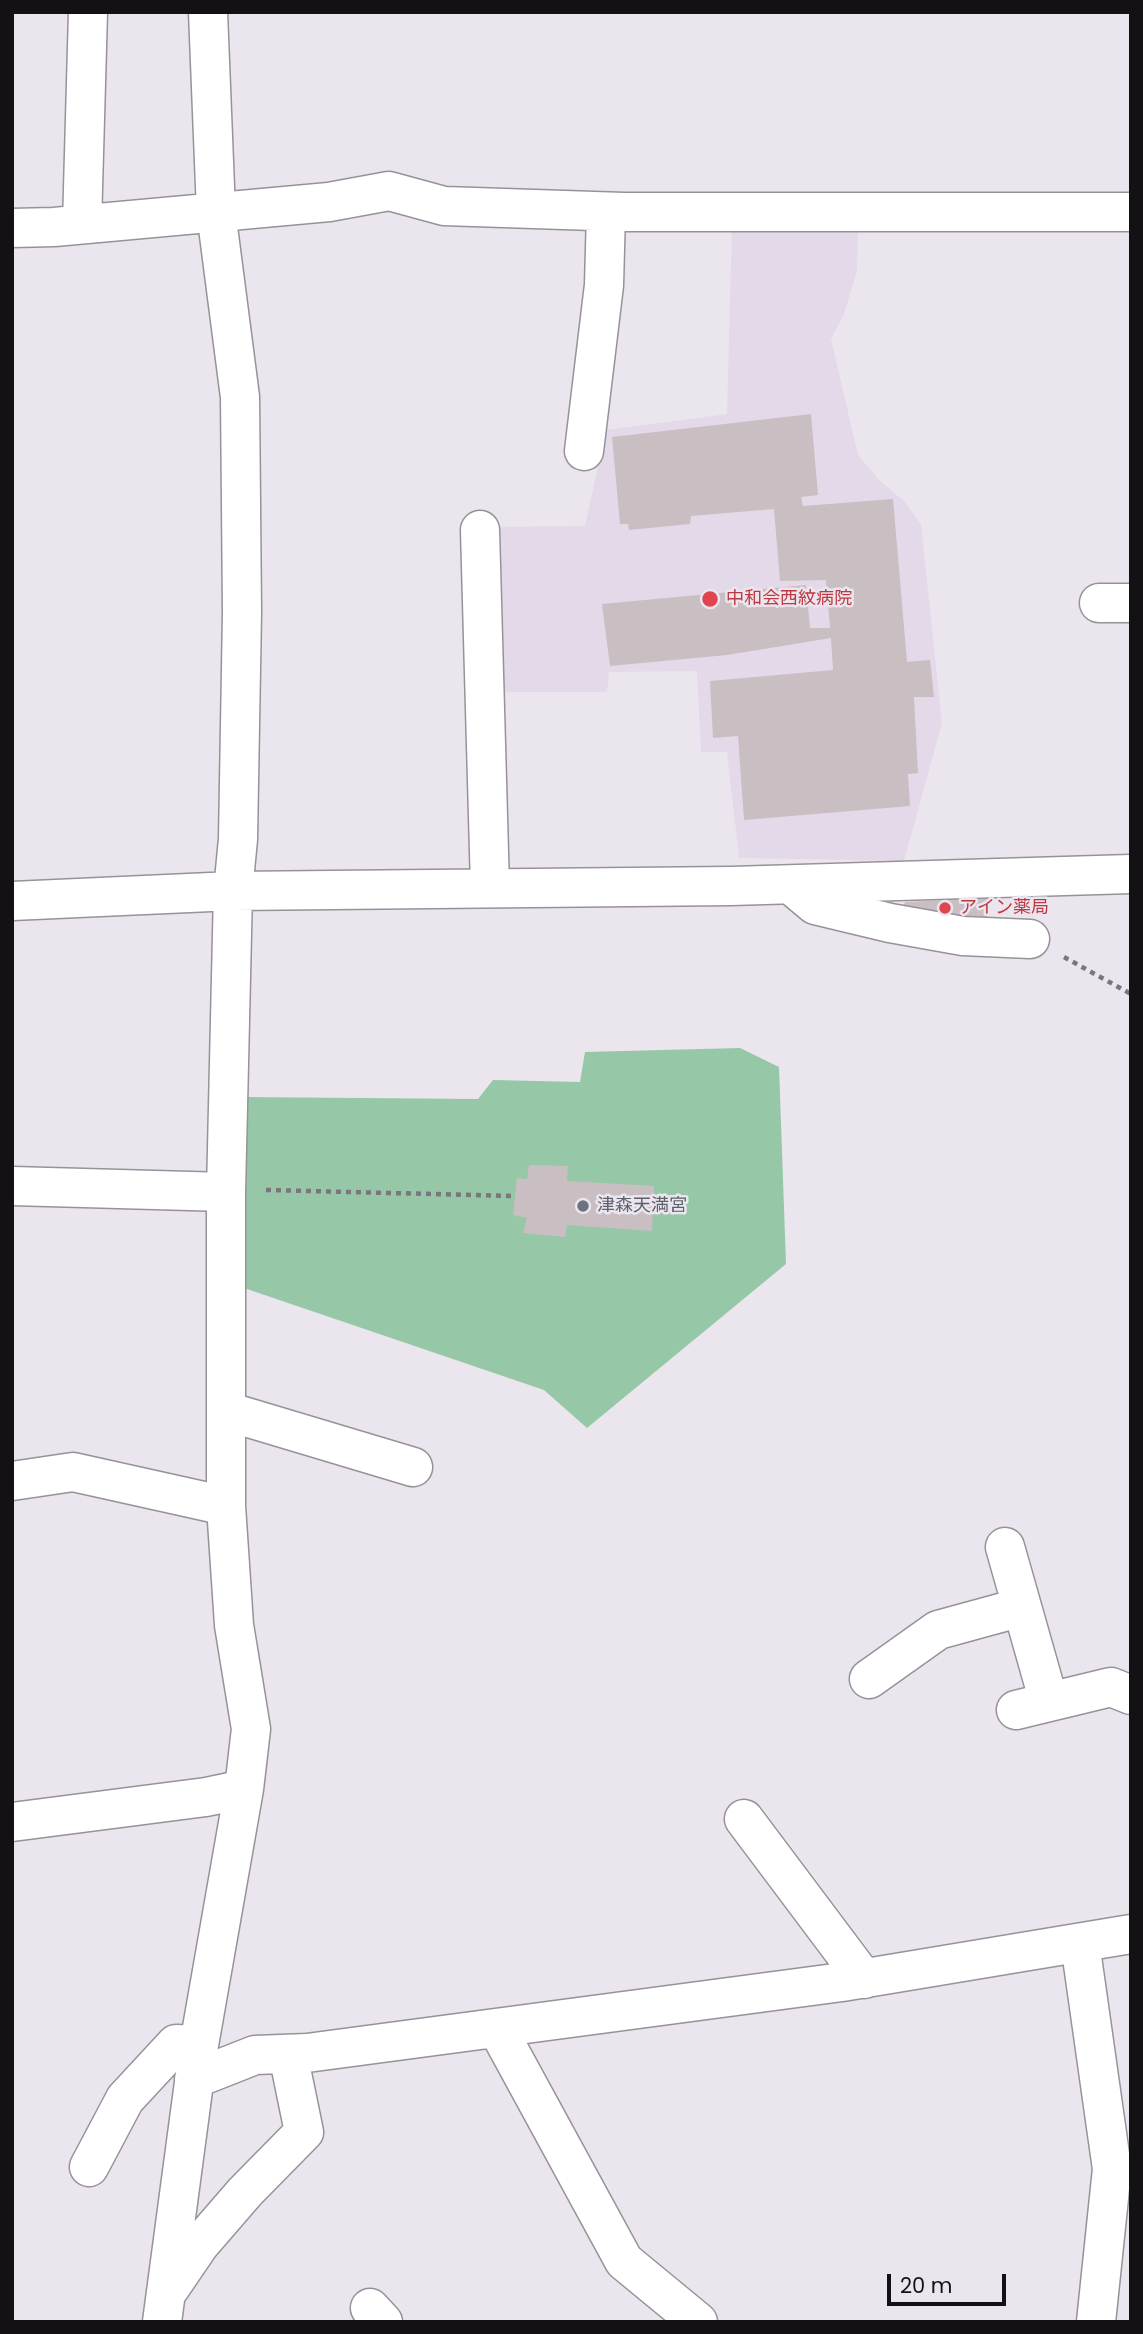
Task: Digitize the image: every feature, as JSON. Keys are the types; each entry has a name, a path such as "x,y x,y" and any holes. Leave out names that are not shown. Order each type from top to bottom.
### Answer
{"street":[{"path":"82,224 88,12"},
{"path":"164,2309 197,2062 244,1789 251,1729 234,1625 226,1506 226,1192 242,626 240,397 216,212 208,12"},
{"path":"12,228 329,202 389,191 444,206 606,212 1131,212"},
{"path":"584,451 604,285 606,212"},
{"path":"480,530 490,888"},
{"path":"12,901 233,891 790,884 1131,874"},
{"path":"790,884 815,905 890,923 963,936 1030,939"},
{"path":"12,1186 226,1192"},
{"path":"226,1411 413,1468"},
{"path":"12,1482 73,1472 226,1506"},
{"path":"1005,1547 1022,1607 1033,1706 1111,1687 1131,1695"},
{"path":"869,1679 938,1630 1022,1607"},
{"path":"12,1822 206,1797 244,1789"},
{"path":"744,1819 864,1979"},
{"path":"89,2167 125,2099 176,2044 197,2062 255,2054 307,2053 864,1979 1131,1934"},
{"path":"1080,1942 1112,2169 1096,2322"},
{"path":"497,2028 624,2261 698,2322"},
{"path":"164,2309 200,2244 245,2192 304,2132 288,2054"}],"path":[{"path":"1030,939 1131,994"},
{"path":"226,1192 242,1190 515,1196"}],"shaded area":[{"name":"中和会西紋病院","path":"732,227 858,229 857,271 844,314 831,339 858,455 880,481 905,502 921,524 942,723 904,861 739,858 727,752 701,752 697,671 609,672 607,692 494,692 488,527 585,526 606,430 727,414"}],"green space":[{"path":"740,1048 779,1067 786,1264 587,1428 544,1390 241,1287 242,1097 478,1099 493,1080 580,1082 585,1052"}],"building":[{"path":"811,414 818,495 801,497 803,506 893,499 907,662 930,660 934,697 914,697 918,773 908,774 910,806 744,820 738,736 713,738 710,681 833,670 831,638 727,655 610,666 602,604 806,585 810,628 830,628 826,580 780,581 774,509 691,516 690,524 629,530 628,524 620,524 612,437"},
{"name":"アイン薬局","path":"987,898 987,927 900,913 905,902"},
{"name":"津森天満宮","path":"529,1165 568,1166 567,1181 654,1186 652,1231 567,1225 565,1237 523,1233 527,1218 513,1215 517,1178 527,1179"}],"place":[{"name":"中和会西紋病院","path":"710,599"},
{"name":"アイン薬局","path":"945,908"},
{"name":"津森天満宮","path":"583,1206"}]}
